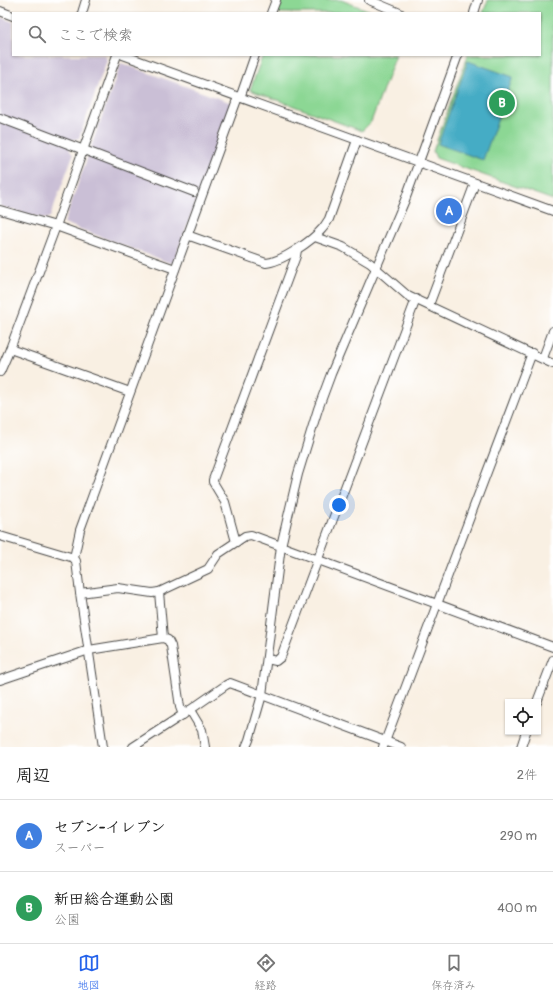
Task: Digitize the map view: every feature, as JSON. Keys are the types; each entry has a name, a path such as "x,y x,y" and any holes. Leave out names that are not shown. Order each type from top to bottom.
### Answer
{"street":[{"path":"82,12 86,0"},
{"path":"271,12 276,0"},
{"path":"369,0 398,12"},
{"path":"474,12 478,0"},
{"path":"0,11 12,16"},
{"path":"0,372 6,351 56,226 117,56"},
{"path":"126,56 553,211"},
{"path":"103,747 76,560 74,558 80,530 187,236 255,56"},
{"path":"246,747 250,740 262,694 281,546 298,474 318,409 331,374 405,200 458,56"},
{"path":"0,118 194,192"},
{"path":"187,236 266,263 271,263 297,250 323,229 329,219 357,140"},
{"path":"429,305 475,183"},
{"path":"0,210 56,226 175,269"},
{"path":"314,237 355,253 377,268 403,292 416,300 543,358 553,364"},
{"path":"236,542 225,502 213,480 297,250"},
{"path":"267,659 276,661 281,657 416,300"},
{"path":"543,358 553,330"},
{"path":"6,351 130,392"},
{"path":"384,744 532,353"},
{"path":"80,593 118,588 152,593 159,592 208,569 218,554 246,536 251,535 553,647"},
{"path":"0,536 74,558"},
{"path":"159,592 163,638"},
{"path":"0,680 89,650 163,638 168,640 171,646 180,708 183,715"},
{"path":"538,699 553,660"},
{"path":"133,747 230,683 262,694 384,744 401,747"},
{"path":"190,710 202,730 205,747"},
{"path":"521,747 525,735"}],"shaded area":[{"path":"0,17 12,22 12,56 105,56 107,60 79,138 72,140 69,149 73,155 50,217 45,219 0,206"},
{"path":"121,63 232,103 173,264 64,223"}],"green space":[{"path":"282,0 341,0 373,12 278,12"},
{"path":"488,0 553,0 553,200 436,158 433,151 468,56 541,56 541,12 483,12"},
{"path":"263,56 396,56 371,122 362,131 250,90"}],"water":[{"path":"468,61 513,77 483,160 438,144"}],"place":[{"name":"新田総合運動公園","path":"502,103"},
{"name":"セブン-イレブン","path":"449,211"}]}
